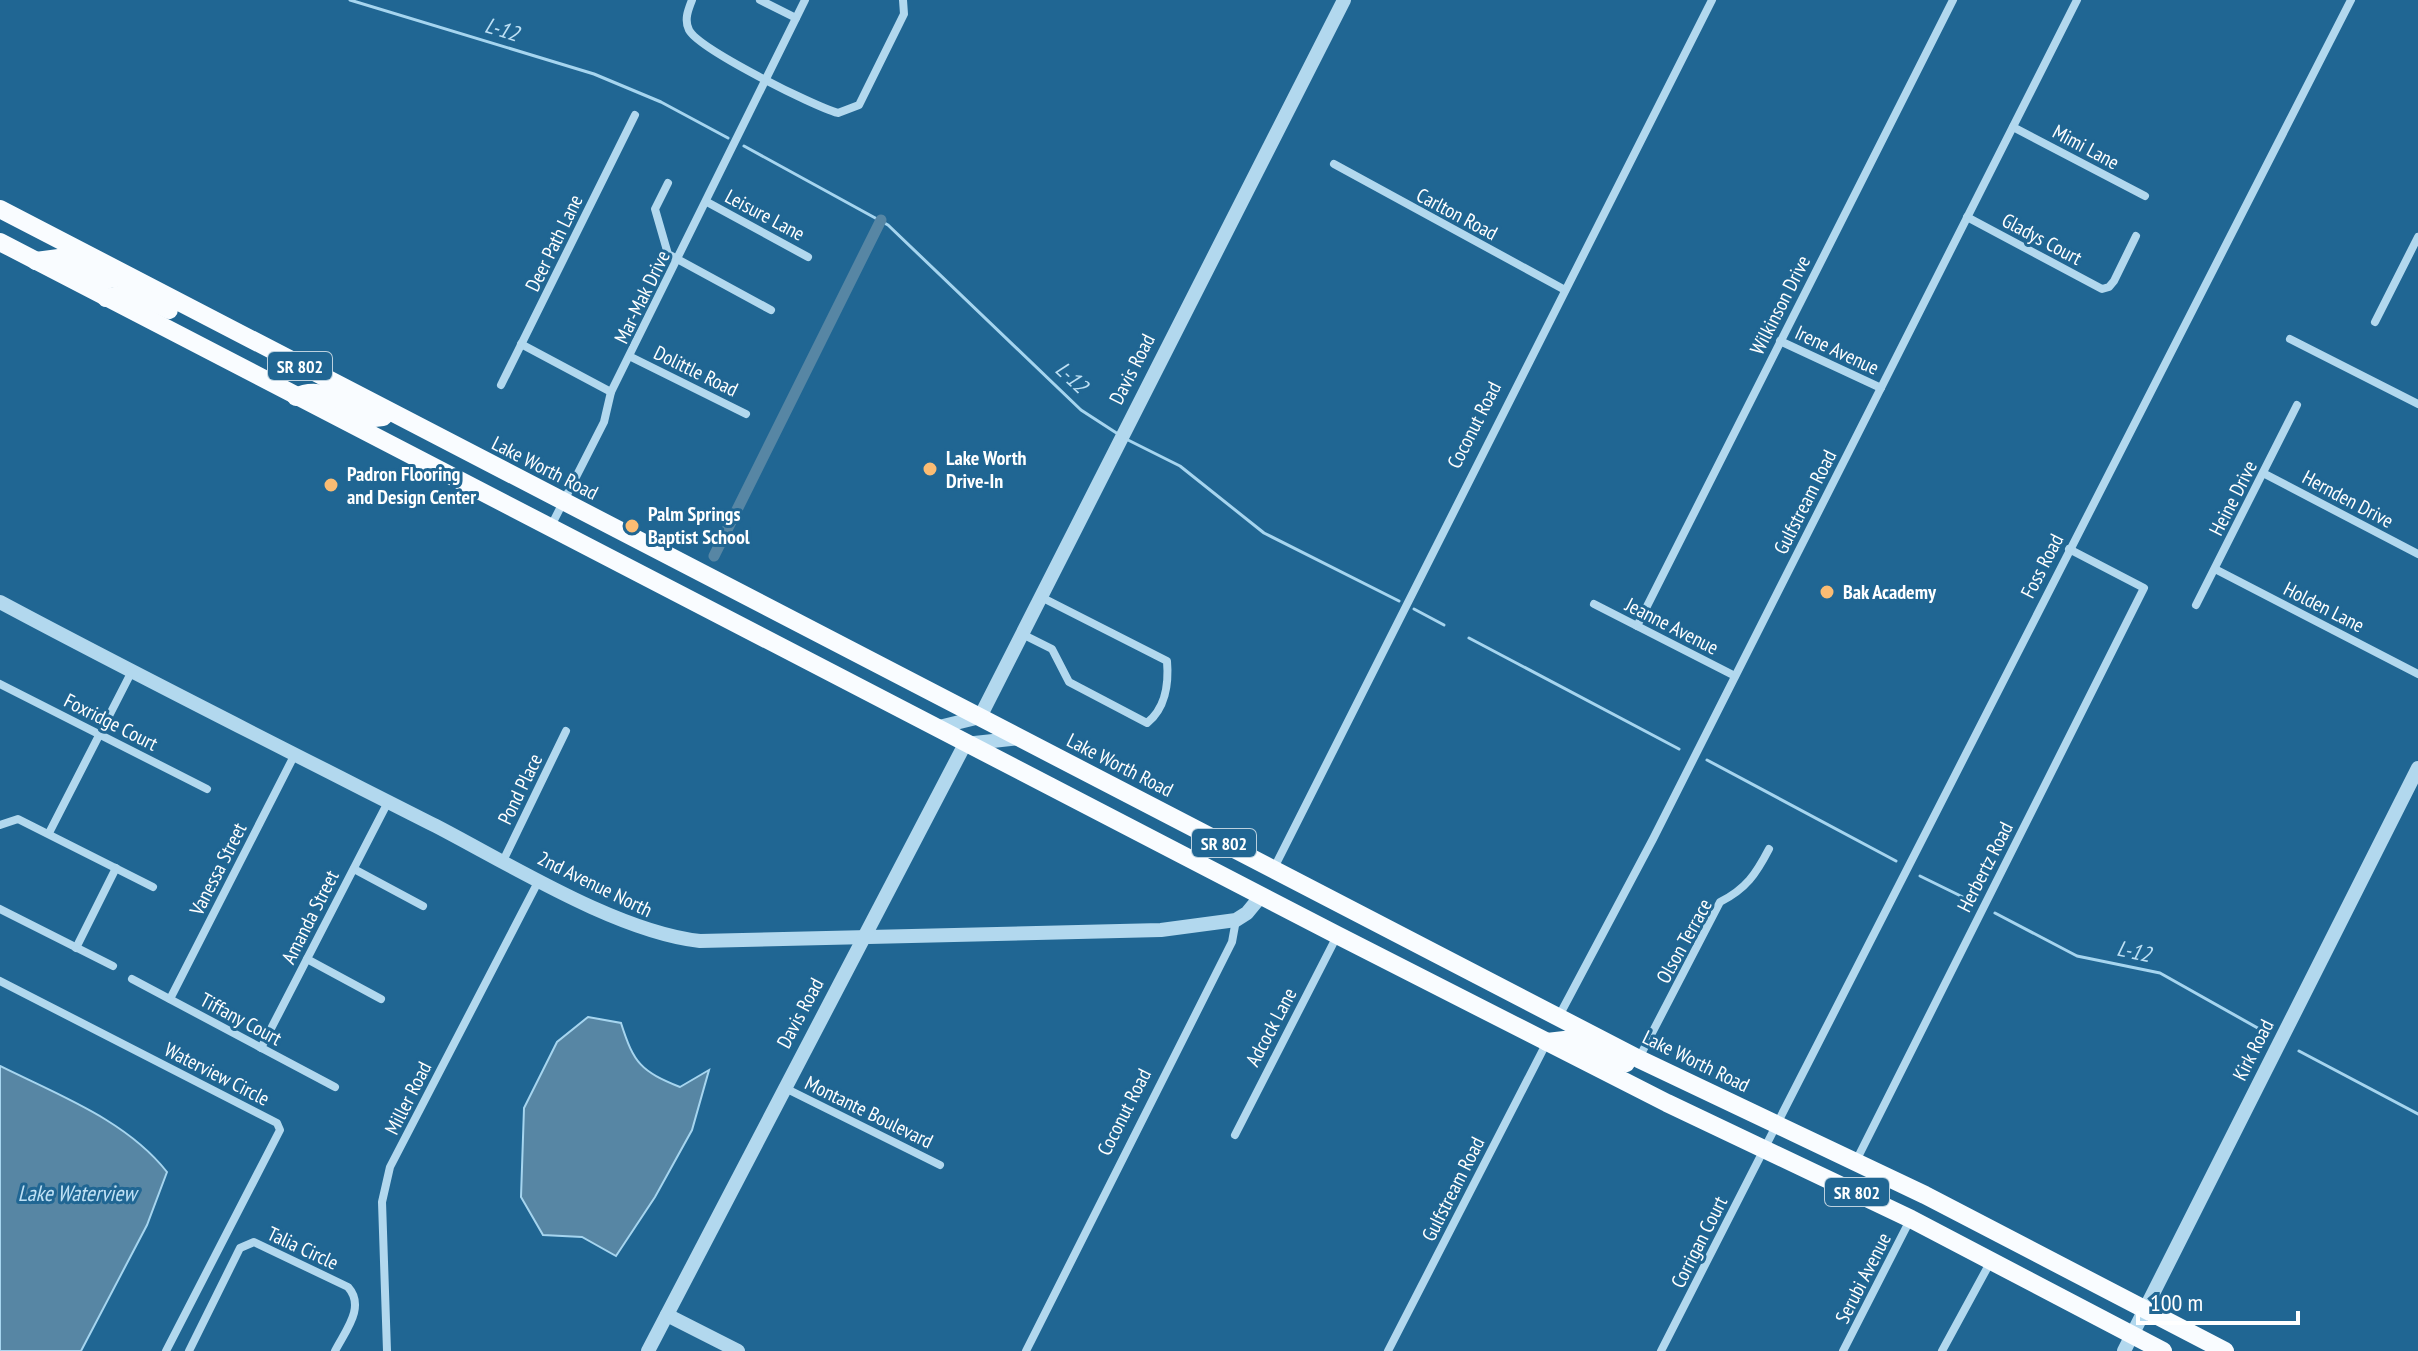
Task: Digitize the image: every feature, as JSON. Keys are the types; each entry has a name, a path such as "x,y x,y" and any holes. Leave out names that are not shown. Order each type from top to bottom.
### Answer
{"main road":[{"name":"Lake Worth Road","path":"0,209 1639,1059 1856,1161 2225,1351"},
{"name":"SR 802","path":"0,242 1337,935 1547,1042 1992,1260 2128,1343 2163,1351"},
{"path":"36,261 59,258 103,280 128,276"},
{"path":"106,298 132,292 168,310 183,304"},
{"path":"296,397 309,390 319,391 374,418 383,417 388,411"},
{"path":"1181,855 1214,859 1256,880 1263,880 1274,869"},
{"path":"1261,896 1279,887 1322,906 1346,906"},
{"path":"1469,1002 1483,996 1534,1022 1547,1023 1559,1017"},
{"path":"1547,1042 1573,1039 1622,1063 1639,1059"}],"street":[{"path":"692,0 686,21 693,35 766,81 830,111 853,110 859,105 904,14 903,0"},
{"path":"760,0 796,18"},
{"name":"Mar-Mak Drive","path":"550,528 604,422 611,392 631,357 805,0"},
{"name":"Davis Road","path":"980,717 1344,0"},
{"name":"Coconut Road","path":"1274,869 1712,0"},
{"name":"Wilkinson Drive","path":"1637,626 1953,0"},
{"name":"Gulfstream Road","path":"1559,1017 2077,0"},
{"name":"Foss Road","path":"1765,1147 1779,1125 2069,549 2351,0"},
{"name":"Deer Path Lane","path":"501,385 635,115"},
{"name":"Mimi Lane","path":"2013,127 2145,196"},
{"name":"Carlton Road","path":"1334,164 1565,290"},
{"path":"668,183 655,209 668,254 677,262 771,310"},
{"name":"Leisure Lane","path":"707,202 808,257"},
{"name":"Gladys Court","path":"1967,217 2102,289 2114,281 2136,236"},
{"path":"2375,322 2418,237"},
{"path":"2290,339 2418,404"},
{"name":"Irene Avenue","path":"1780,341 1881,388"},
{"path":"521,344 611,392"},
{"name":"Dolittle Road","path":"631,357 746,414"},
{"name":"Heine Drive","path":"2196,605 2297,405"},
{"name":"Hernden Drive","path":"2263,473 2418,554"},
{"name":"Herbertz Road","path":"1856,1161 2144,588 2069,549"},
{"name":"Holden Lane","path":"2215,569 2418,674"},
{"path":"1022,634 1052,649 1069,682 1147,723 1160,713 1168,674 1167,661 1041,597"},
{"name":"2nd Avenue North","path":"0,602 503,861 652,933 700,941 861,939 1161,930 1236,920"},
{"name":"Jeanne Avenue","path":"1594,604 1735,676"},
{"path":"49,833 132,670"},
{"name":"Foxridge Court","path":"0,684 207,789"},
{"path":"935,728 980,717"},
{"name":"Pond Place","path":"503,861 566,731"},
{"path":"965,744 1020,738"},
{"name":"Davis Road","path":"648,1351 783,1087 965,744"},
{"name":"Vanessa Street","path":"170,999 295,754"},
{"name":"Kirk Road","path":"2128,1343 2418,768"},
{"name":"Amanda Street","path":"261,1048 388,802"},
{"path":"0,825 18,819 153,887"},
{"name":"Olson Terrace","path":"1639,1059 1720,902 1738,894 1754,878 1769,849"},
{"path":"76,948 116,868"},
{"path":"354,869 423,906"},
{"name":"Miller Road","path":"387,1351 382,1202 390,1167 539,879"},
{"name":"Coconut Road","path":"1026,1351 1233,940 1236,920 1247,913 1261,896"},
{"path":"0,909 113,966"},
{"name":"Adcock Lane","path":"1235,1135 1337,935"},
{"path":"307,959 381,999"},
{"name":"Tiffany Court","path":"132,979 335,1087"},
{"name":"Waterview Circle","path":"0,981 277,1123 280,1130 166,1351"},
{"name":"Gulfstream Road","path":"1388,1351 1547,1042"},
{"name":"Montante Boulevard","path":"783,1087 940,1165"},
{"name":"Corrigan Court","path":"1661,1351 1765,1147"},
{"name":"Serubi Avenue","path":"1843,1351 1911,1219"},
{"name":"Talia Circle","path":"189,1351 240,1248 254,1242 348,1287 356,1296 357,1306 335,1351"},
{"path":"1942,1351 1992,1260"},
{"path":"667,1315 738,1351"}],"water":[{"path":"588,1017 621,1023 630,1048 641,1064 648,1071 680,1087 709,1070 692,1130 655,1197 616,1256 582,1237 543,1235 521,1197 524,1108 557,1042"},
{"name":"Lake Waterview","path":"0,1066 111,1123 132,1138 167,1172 147,1225 81,1351 0,1351"}],"waterway":[{"name":"L-12","path":"350,0 594,74 661,102 728,138"},
{"name":"L-12","path":"744,146 888,225 1081,410 1118,434"},
{"path":"714,556 881,220"},
{"name":"L-12","path":"1128,440 1180,466 1264,533 1399,601"},
{"name":"L-12","path":"1414,609 1444,625"},
{"name":"L-12","path":"1469,638 1679,749"},
{"name":"L-12","path":"1707,760 1896,861"},
{"name":"L-12","path":"1920,876 1973,902"},
{"name":"L-12","path":"1995,913 2077,956 2160,973 2263,1031"},
{"name":"L-12","path":"2299,1051 2418,1114"}],"place":[{"name":"Lake Worth Drive-In","path":"930,469"},
{"name":"Padron Flooring and Design Center","path":"331,485"},
{"name":"Palm Springs Baptist School","path":"632,526"},
{"name":"Bak Academy","path":"1827,592"}]}
